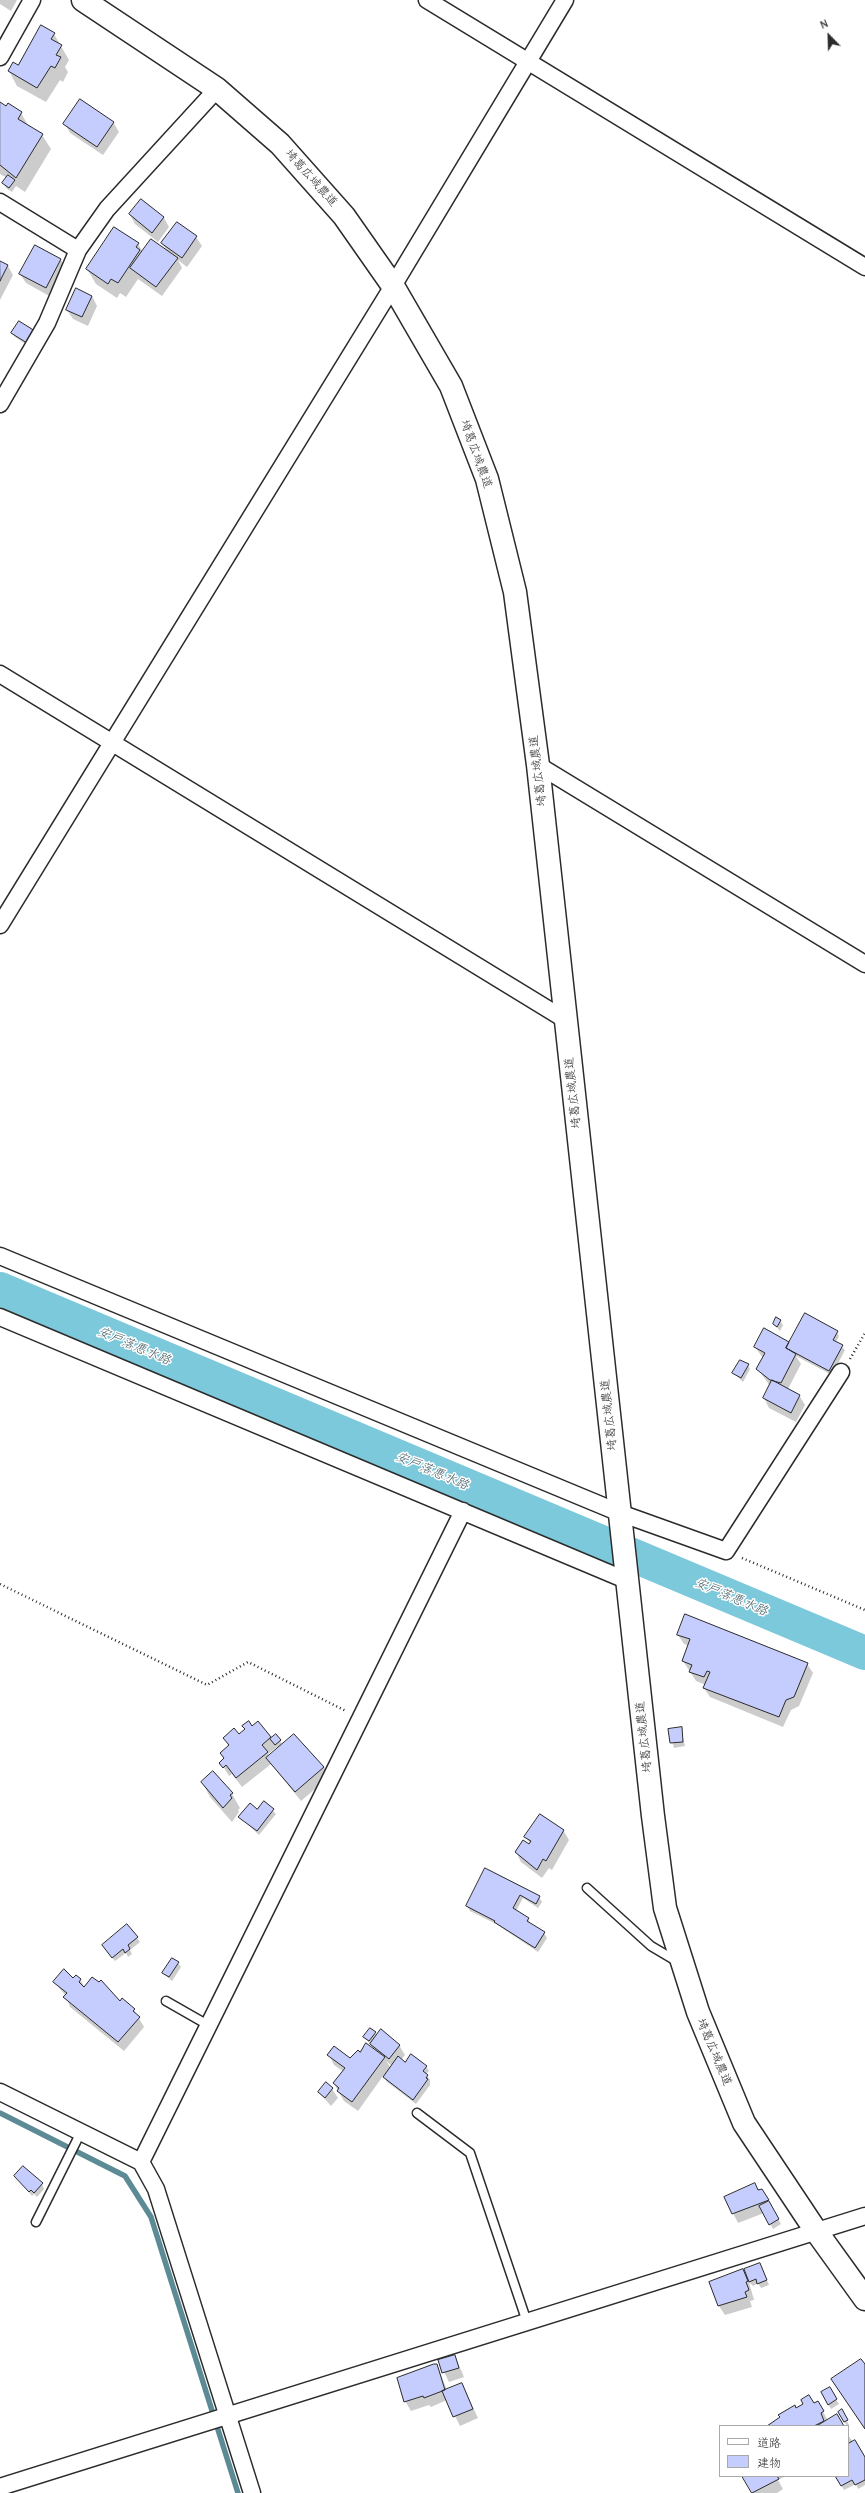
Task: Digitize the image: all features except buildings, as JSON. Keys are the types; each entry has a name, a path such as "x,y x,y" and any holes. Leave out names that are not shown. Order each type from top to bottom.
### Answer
{"street":[{"path":"0,56 32,0"},
{"name":"埼葛広域農道","path":"83,0 217,89 280,144 344,216 393,286 451,386 487,479 515,592 538,765 564,1019 665,1908 698,2012 744,2123 816,2231 865,2299"},
{"path":"428,0 865,267"},
{"path":"0,925 393,286 565,0"},
{"path":"0,404 47,323 78,250 107,209 217,89"},
{"path":"0,202 78,250"},
{"path":"0,674 112,744 564,1019"},
{"path":"538,765 865,964"},
{"path":"0,1256 620,1518 726,1552 841,1372"},
{"path":"0,1317 463,1511 627,1576"},
{"path":"140,2162 463,1511"},
{"path":"0,2092 140,2162 156,2189 252,2493"},
{"path":"0,2487 865,2216"}],"lane":[{"path":"587,1888 651,1946 683,1965"},
{"path":"166,2001 208,2026"},
{"path":"417,2113 470,2153 527,2322"},
{"path":"36,2222 81,2132"}],"path":[{"path":"841,1372 865,1333"},
{"path":"726,1552 865,1610"},
{"path":"0,1584 207,1685 248,1662 360,1719"}],"waterway":[{"name":"安戸落悪水路","path":"0,1289 865,1653"},
{"path":"0,2113 125,2176 151,2217 238,2493"}]}
